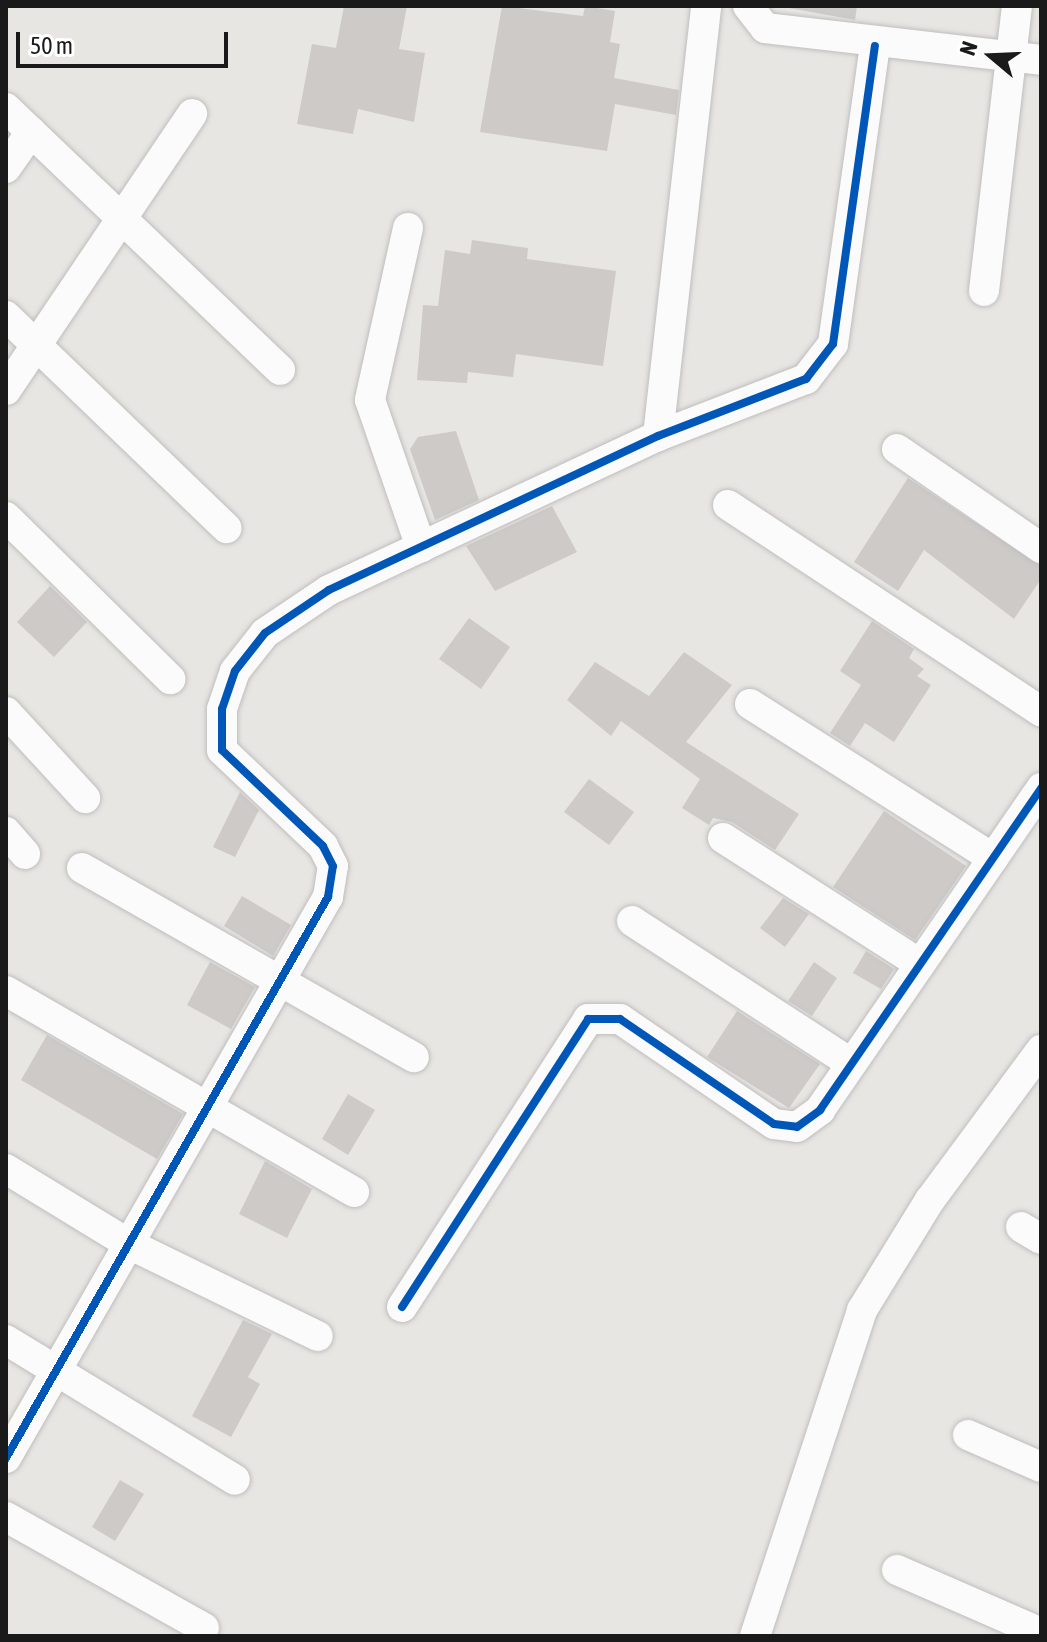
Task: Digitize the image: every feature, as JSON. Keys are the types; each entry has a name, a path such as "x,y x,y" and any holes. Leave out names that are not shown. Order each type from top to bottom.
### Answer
{"street":[{"path":"658,436 706,6"},
{"path":"748,6 765,28 875,46 1041,60"},
{"path":"984,291 1017,6"},
{"path":"6,1458 328,897 333,866 323,846 222,750 230,684 265,633 329,590 658,436 806,379 833,344 875,46"},
{"path":"6,390 192,114"},
{"path":"13,118 280,370"},
{"path":"6,168 13,118"},
{"path":"408,228 370,400 421,547"},
{"path":"6,316 226,528"},
{"path":"897,449 1041,548"},
{"path":"728,505 1041,711"},
{"path":"6,517 170,679"},
{"path":"750,704 993,858"},
{"path":"6,712 85,798"},
{"path":"402,1307 588,1019 620,1019 774,1124 797,1127 820,1110 1041,788"},
{"path":"723,838 920,964"},
{"path":"82,868 414,1057"},
{"path":"632,921 851,1063"},
{"path":"6,991 354,1192"},
{"path":"755,1636 868,1298 930,1200 1041,1050"},
{"path":"6,1169 129,1244 318,1336"},
{"path":"6,1340 235,1480"},
{"path":"968,1435 1041,1467"},
{"path":"6,1517 204,1628"},
{"path":"897,1570 1041,1633"}],"building":[{"path":"344,6 407,6 399,49 425,53 414,122 358,109 353,134 297,124 312,44 336,48"},
{"path":"502,6 583,16 585,6 615,11 610,42 620,44 614,78 679,90 676,115 615,104 607,151 480,132"},
{"path":"778,6 857,6 855,20"},
{"path":"472,240 528,248 527,259 616,271 603,366 516,354 513,377 468,372 467,383 417,380 423,305 438,306 445,250 470,254"},
{"path":"456,431 479,500 435,520 410,449 418,437"},
{"path":"908,478 1041,566 1041,579 1014,619 924,550 898,591 854,562"},
{"path":"552,506 577,552 495,591 466,546"},
{"path":"50,586 87,622 54,657 17,622"},
{"path":"469,618 510,647 481,689 439,659"},
{"path":"872,621 914,649 909,658 924,669 917,676 931,685 894,742 865,723 850,746 830,733 861,685 840,671"},
{"path":"684,652 732,685 686,742 799,814 775,850 732,822 713,818 709,825 682,808 700,779 621,721 611,736 567,700 595,662 649,696"},
{"path":"589,779 634,812 609,845 564,812"},
{"path":"240,792 259,810 235,857 213,847"},
{"path":"884,811 966,866 915,940 833,887"},
{"path":"242,896 291,925 273,956 224,926"},
{"path":"783,898 809,914 785,947 760,928"},
{"path":"866,951 894,969 881,989 853,973"},
{"path":"210,962 255,987 231,1029 187,1005"},
{"path":"814,962 837,978 812,1016 788,1001"},
{"path":"737,1011 820,1064 789,1108 707,1057"},
{"path":"47,1035 183,1114 157,1159 21,1080"},
{"path":"348,1094 375,1110 348,1155 322,1139"},
{"path":"265,1161 312,1189 287,1238 239,1214"},
{"path":"243,1320 272,1334 248,1377 260,1384 231,1437 192,1416"},
{"path":"120,1480 144,1494 115,1541 92,1527"}],"cycle path":[{"path":"6,1458 328,897 333,866 323,846 222,750 222,709 235,671 265,633 329,590 658,436 806,379 833,344 875,46"},
{"path":"402,1307 588,1019 620,1019 774,1124 797,1127 820,1110 1041,788"}]}
